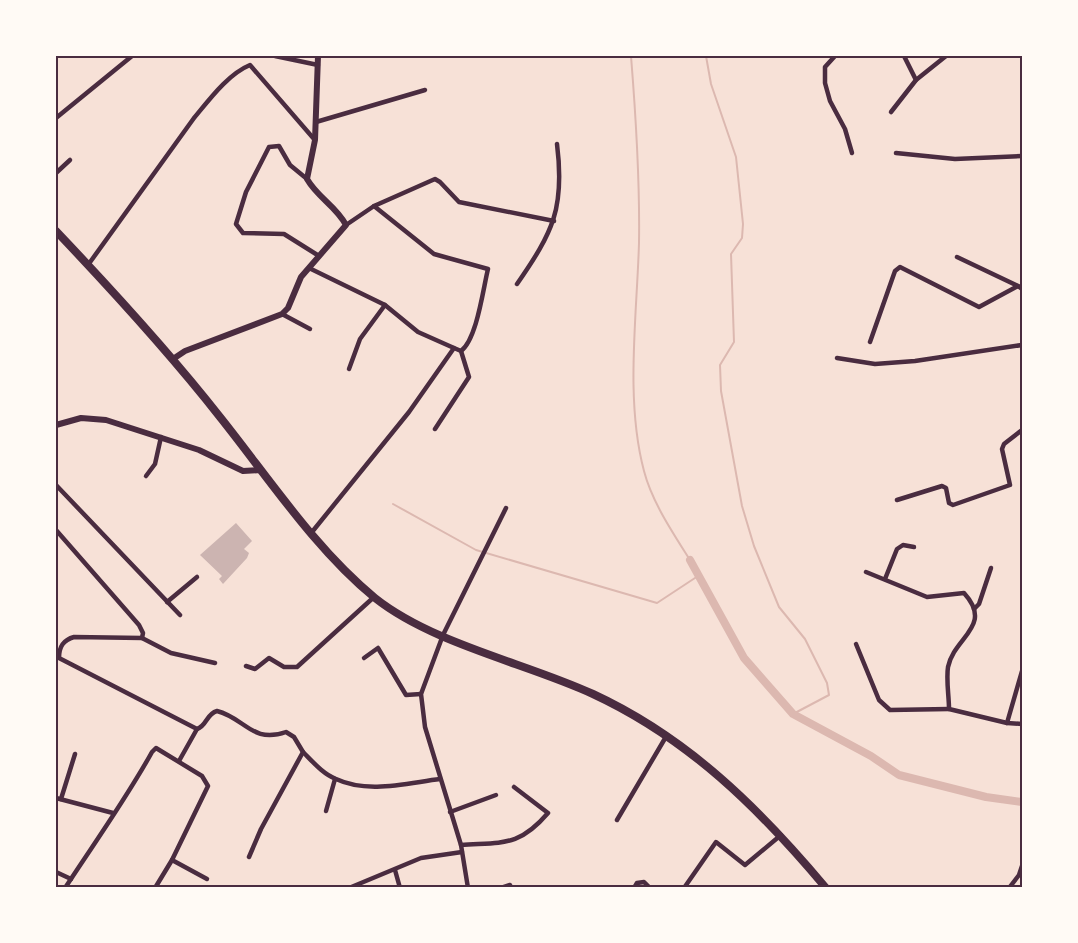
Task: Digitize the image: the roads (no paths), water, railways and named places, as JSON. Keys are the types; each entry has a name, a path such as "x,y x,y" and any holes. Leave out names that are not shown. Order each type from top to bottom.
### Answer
{"main road":[{"path":"56,231 173,359 312,532 374,597 408,619 443,635 591,693 667,735 724,779 781,835 826,888"}],"street":[{"path":"275,56 318,65"},
{"path":"307,179 315,140 318,56"},
{"path":"836,56 825,67 825,83 852,153"},
{"path":"904,56 916,80"},
{"path":"891,112 916,80 946,56"},
{"path":"56,118 127,57"},
{"path":"88,265 194,118 213,95 242,68 250,65 315,140"},
{"path":"316,122 425,90"},
{"path":"517,284 541,249 554,221 560,200 561,175 557,144"},
{"path":"319,256 284,234 243,232 236,224 246,192 269,147 279,146 290,165 307,179 315,192 338,210 346,225"},
{"path":"896,153 956,159 1023,156"},
{"path":"56,174 70,160"},
{"path":"173,359 185,351 282,314 288,308 301,278 346,225 374,206 435,179 459,202 554,221"},
{"path":"374,206 434,254 488,269 473,331 467,347 461,351"},
{"path":"957,257 1020,287"},
{"path":"870,342 895,271 900,267 979,307 1020,287"},
{"path":"309,268 386,305 418,332 461,351 469,377 435,429"},
{"path":"349,369 360,339 386,305"},
{"path":"282,314 310,329"},
{"path":"837,358 875,364 905,362 1023,345"},
{"path":"312,532 408,412 454,348"},
{"path":"56,425 93,417 200,450 243,471 261,470"},
{"path":"897,500 942,486 946,488 949,503 953,505 1010,485 1002,449 1004,444 1023,430"},
{"path":"146,476 155,464 161,437"},
{"path":"56,485 180,615"},
{"path":"468,888 461,845 421,708 421,694 443,635 506,508"},
{"path":"56,530 139,626 143,633 142,638"},
{"path":"885,579 897,549 903,545 914,547"},
{"path":"974,609 979,604 991,568"},
{"path":"866,572 927,597 964,593 974,609 976,614 972,628 948,666 950,709"},
{"path":"167,602 197,577"},
{"path":"246,666 255,669 269,658 284,667 297,667 374,597"},
{"path":"56,664 61,646 70,638 142,638 171,653 215,663"},
{"path":"856,644 879,700 890,710 950,709 1007,723 1023,724"},
{"path":"364,658 378,648 406,695 421,694"},
{"path":"59,658 197,729"},
{"path":"1007,723 1023,671"},
{"path":"179,761 197,729 202,726 210,714 220,711 252,731 265,736 291,734 303,752 335,779 380,787 440,779"},
{"path":"617,820 667,735"},
{"path":"65,888 113,813 130,792 154,749 160,749 202,776 208,786 172,860 155,888"},
{"path":"249,857 261,829 303,752"},
{"path":"75,754 58,798 113,813"},
{"path":"326,811 335,779"},
{"path":"461,845 520,839 535,829 548,813 514,787"},
{"path":"450,812 496,795"},
{"path":"684,888 716,842 745,865 781,835"},
{"path":"349,888 421,858 462,852"},
{"path":"172,860 207,879"},
{"path":"1009,888 1023,866"},
{"path":"395,870 400,888"},
{"path":"56,872 71,879"},
{"path":"373,879 375,888"},
{"path":"634,888 637,883 644,882 650,888"},
{"path":"501,888 510,885"}],"waterway":[{"path":"631,56 639,219 634,357 638,444 652,494 690,560"},
{"path":"706,56 711,84 736,157 743,224 742,238 731,254 734,342 720,365 721,391 742,506 754,546 779,607 805,639 827,683 829,695 793,714"},
{"path":"393,504 476,550 657,603 698,576"},
{"path":"690,560 744,658 793,714 871,756 899,775 986,797 1022,802"}]}
